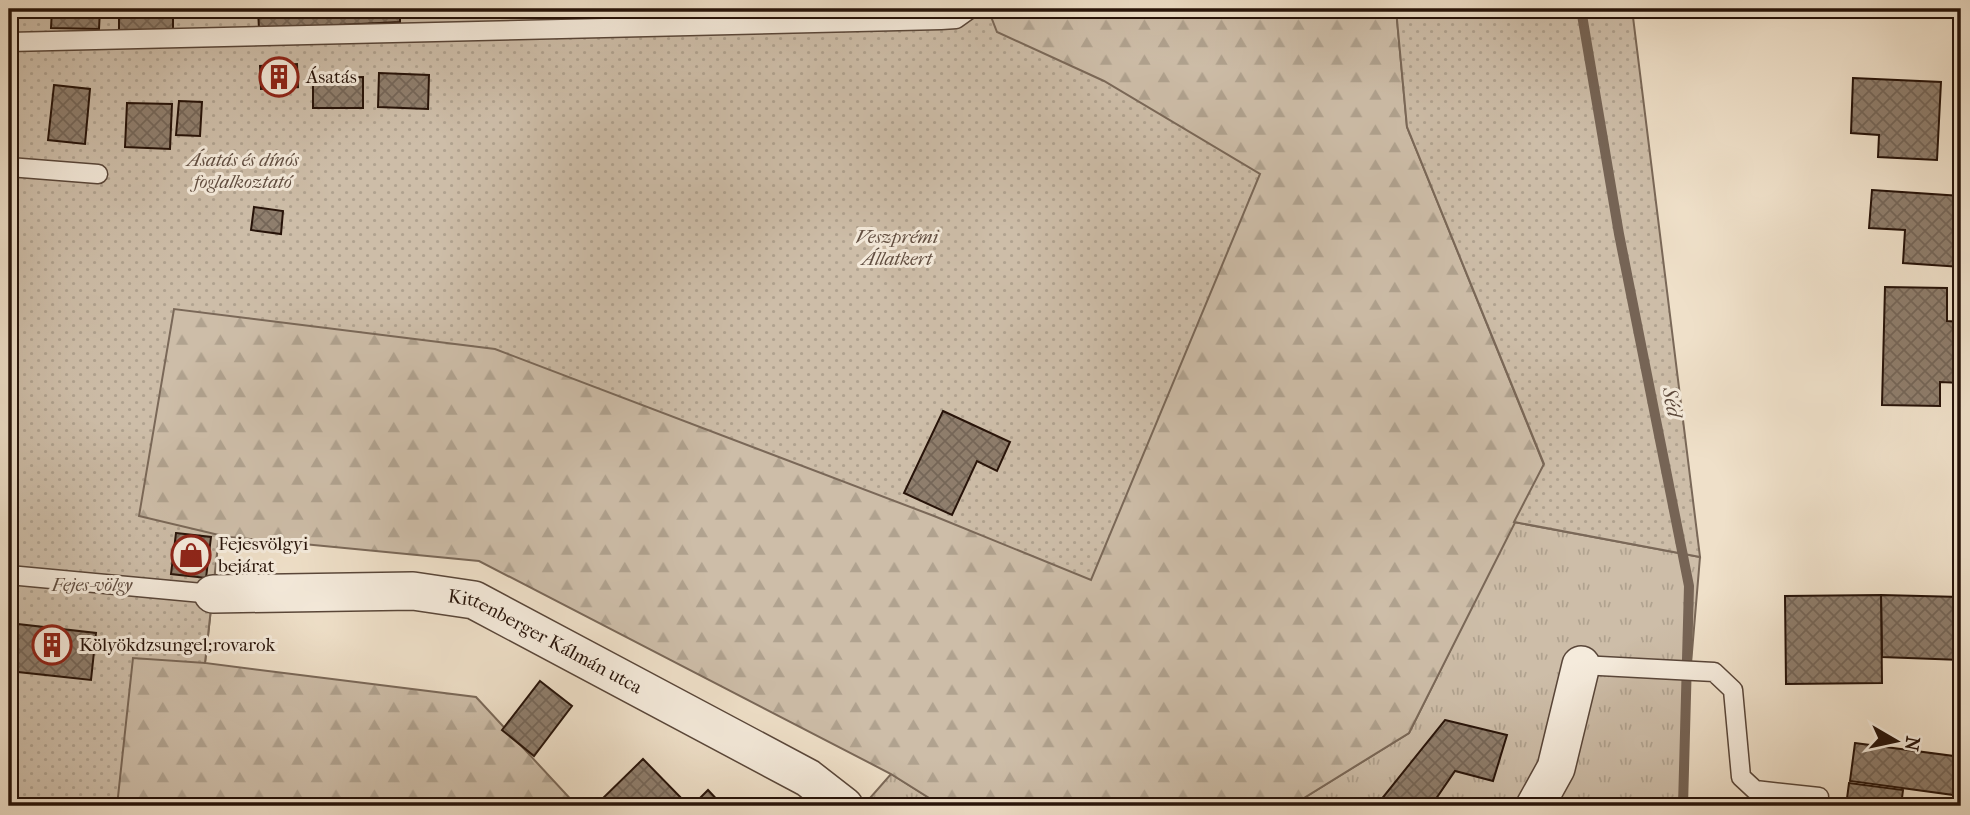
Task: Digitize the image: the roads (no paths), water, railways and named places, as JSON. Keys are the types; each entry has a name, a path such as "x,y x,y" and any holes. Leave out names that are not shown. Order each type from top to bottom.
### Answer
{"street":[{"name":"Kittenberger Kálmán utca","path":"213,594 413,592 474,600 808,778 844,806"},
{"path":"1535,806 1556,768 1581,664"}],"lane":[{"path":"9,42 941,20 956,19 970,9"},
{"path":"9,167 98,174"},
{"path":"9,575 213,594"},
{"path":"1581,664 1714,673 1733,690 1741,777 1755,790 1819,797"}],"waterway":[{"name":"Séd","path":"1581,9 1619,234 1689,586 1683,806"}],"place":[{"name":"Ásatás","path":"279,77"},
{"name":"Fejesvölgyi bejárat","path":"191,555"},
{"name":"Kölyökdzsungel;rovarok","path":"52,645"}],"park label":[{"name":"Ásatás és dínós foglalkoztató","path":"243,171"},
{"name":"Veszprémi Állatkert","path":"897,248"},
{"name":"Fejes-völgy","path":"92,585"}]}
